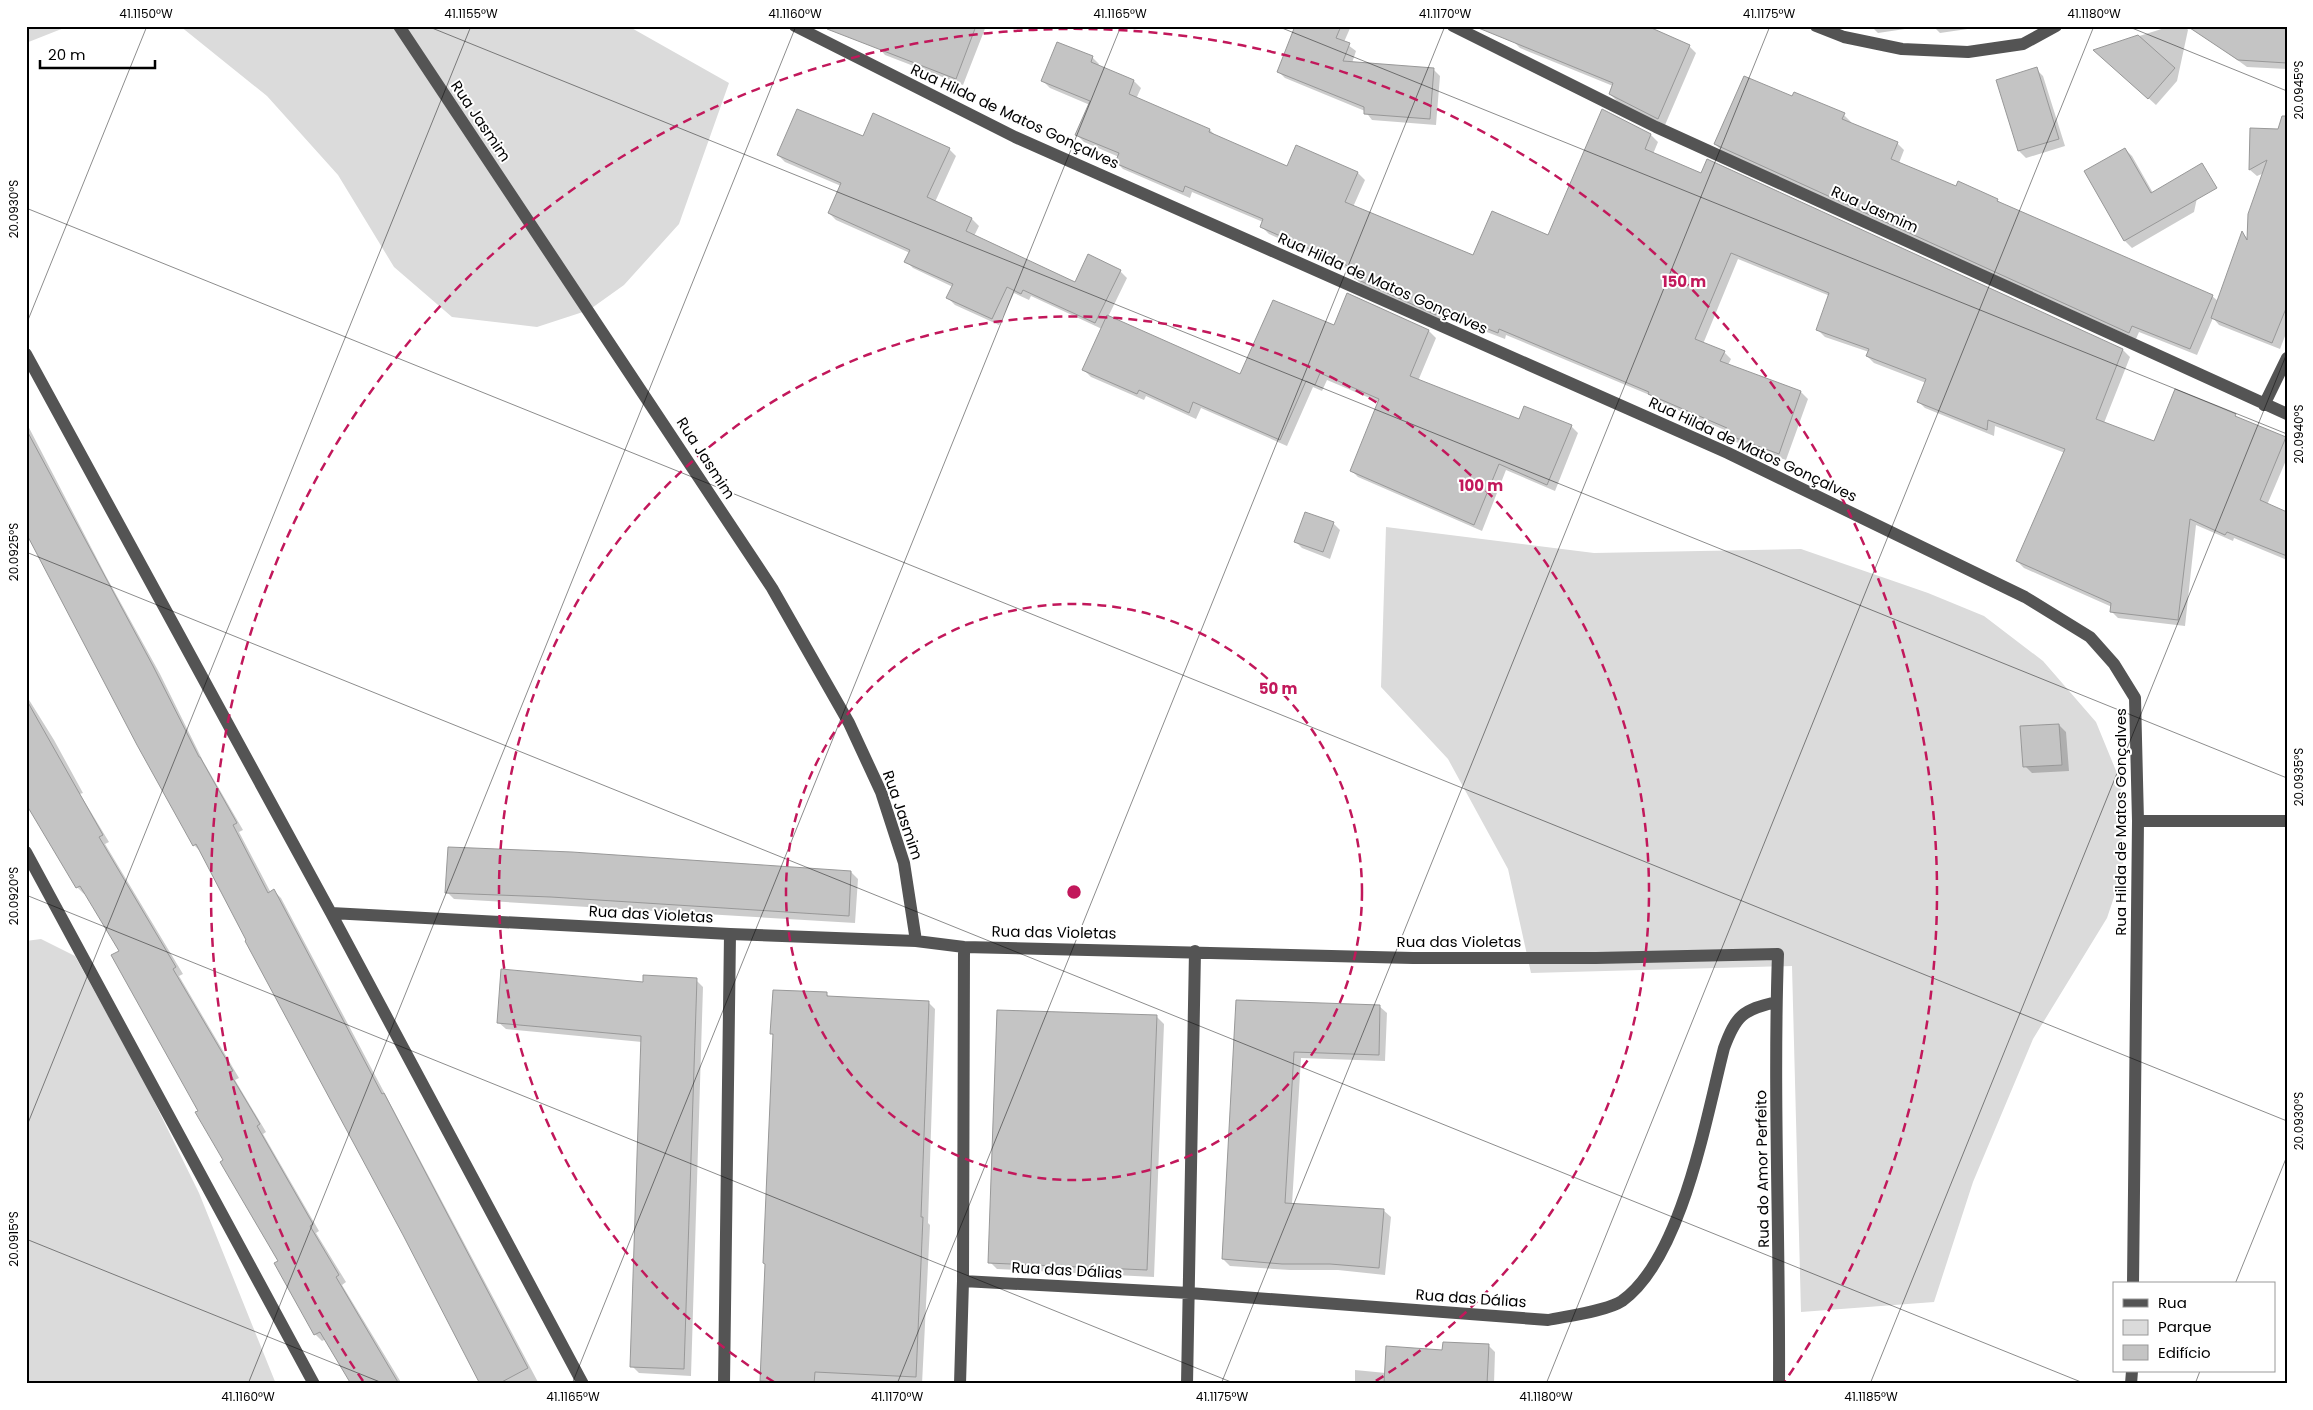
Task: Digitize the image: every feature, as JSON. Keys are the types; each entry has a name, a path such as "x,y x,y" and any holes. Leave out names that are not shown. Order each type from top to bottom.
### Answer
{"street":[{"name":"Rua Jasmim","path":"398,26 767,580 849,723 881,792 904,864 916,941"},
{"name":"Rua Hilda de Matos Gonçalves","path":"795,26 1015,137 1728,453 2025,597 2090,637 2114,664 2135,698 2138,821 2132,1282"},
{"name":"Rua Jasmim","path":"1453,26 1656,127 2287,414"},
{"path":"1816,26 1844,37 1902,49 1968,52 2023,44 2056,26"},
{"path":"26,354 331,913 583,1384"},
{"path":"2264,405 2287,358"},
{"path":"2138,821 2287,821"},
{"path":"26,852 314,1384"},
{"name":"Rua das Violetas","path":"331,913 730,934 916,941 964,947 1195,951 1413,958 1596,958 1778,954"},
{"path":"724,1384 730,934"},
{"path":"960,1384 963,1281 964,947"},
{"path":"1187,1384 1195,951"},
{"name":"Rua do Amor Perfeito","path":"1778,954 1776,1002 1780,1286 1779,1384"},
{"name":"Rua das Dálias","path":"963,1281 1189,1293 1548,1320 1582,1314 1620,1302 1654,1268 1670,1235 1686,1190 1724,1048 1732,1028 1751,1008 1776,1002"}],"green space":[{"path":"26,26 69,26 26,43"},
{"path":"180,26 628,26 729,83 679,224 624,285 589,310 537,327 452,317 394,267 338,175 267,96"},
{"path":"1386,527 1594,553 1801,549 1928,593 1984,616 2043,661 2096,722 2121,783 2123,870 2107,918 2033,1039 1973,1182 1934,1302 1801,1312 1792,966 1531,973 1508,869 1448,759 1381,687"},
{"path":"41,939 75,956 144,1081 199,1193 276,1384 26,1384 26,941"}],"building":[{"path":"827,26 976,26 956,79 827,29"},
{"path":"1295,26 1341,26 1336,38 1350,43 1343,61 1434,68 1430,119 1364,114 1364,107 1277,72"},
{"path":"1647,26 1690,45 1658,119 1609,94 1613,83 1476,27"},
{"path":"2187,26 2287,26 2287,63 2238,60"},
{"path":"2138,35 2175,68 2148,99 2093,50"},
{"path":"1057,42 1093,56 1091,62 1134,80 1129,94 1210,129 1209,132 1287,166 1296,145 1358,172 1345,202 1473,255 1492,211 1548,235 1602,109 1651,134 1645,149 1701,173 1707,159 2123,349 2096,419 2154,441 2175,389 2286,437 2260,500 2287,512 2287,556 2227,532 2225,535 2190,519 2178,620 2110,612 2111,603 2016,561 2065,449 1988,420 1987,430 1917,402 1926,379 1866,356 1869,349 1816,330 1829,293 1731,253 1695,339 1725,351 1720,361 1801,391 1779,454 1725,434 1727,428 1648,394 1649,392 1499,329 1498,333 1438,309 1436,315 1354,278 1357,270 1260,227 1263,219 1185,186 1183,192 1115,163 1119,153 1075,135 1090,101 1041,81"},
{"path":"2037,67 2059,139 2018,151 1996,80"},
{"path":"1744,76 1792,96 1794,92 1845,113 1842,119 1898,142 1891,159 1956,186 1958,181 1998,199 1997,201 2213,295 2190,349 2132,326 2129,333 1714,144"},
{"path":"797,109 863,136 873,113 950,148 927,197 972,218 966,231 1075,282 1088,254 1121,270 1095,323 1023,290 1021,294 1007,287 992,319 946,298 953,284 904,262 910,250 828,213 841,183 777,155"},
{"path":"2282,116 2287,116 2287,306 2272,343 2211,318 2242,231 2247,240 2248,214 2267,160 2249,170 2250,128 2278,129"},
{"path":"2125,148 2151,193 2202,163 2217,188 2124,241 2084,171"},
{"path":"1347,293 1429,330 1410,376 1519,419 1524,406 1572,425 1547,485 1499,464 1474,525 1350,471 1379,399 1320,373 1315,385 1306,381 1280,440 1193,402 1189,413 1139,390 1137,394 1082,370 1107,315 1240,374 1273,300 1334,325"},
{"path":"26,429 153,666 199,757 237,823 233,825 268,893 274,889 382,1094 384,1093 528,1368 498,1384 480,1384 403,1235 245,941 196,844 193,846 137,745 26,533"},
{"path":"1305,512 1334,522 1323,552 1294,542"},
{"path":"26,699 103,835 99,837 176,967 173,969 233,1071 229,1072 260,1124 257,1126 313,1224 310,1226 339,1275 336,1277 399,1384 351,1384 320,1332 314,1335 274,1263 278,1261 220,1162 223,1160 195,1112 198,1111 111,955 119,951 80,886 76,888 26,804"},
{"path":"2059,724 2062,765 2023,767 2020,726"},
{"path":"448,847 572,852 851,871 849,916 551,897 445,893"},
{"path":"501,969 643,982 643,975 697,978 684,1369 630,1367 641,1036 497,1023"},
{"path":"773,990 827,992 827,996 929,1001 916,1377 815,1372 814,1384 760,1381 773,1034 770,1034"},
{"path":"1236,1000 1380,1005 1379,1055 1294,1052 1285,1203 1384,1209 1379,1268 1330,1264 1282,1264 1222,1259"},
{"path":"997,1010 1157,1015 1147,1270 988,1263"},
{"path":"1443,1342 1489,1344 1487,1384 1384,1384 1386,1346 1442,1350"}]}
